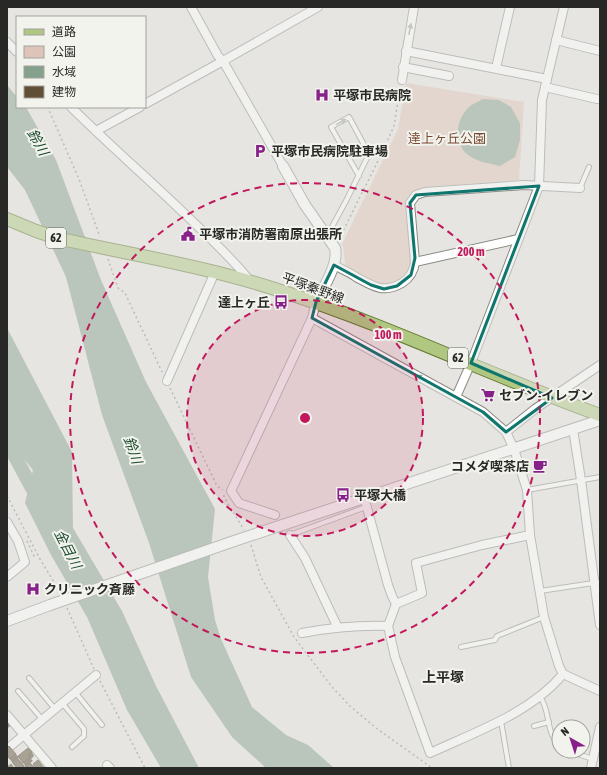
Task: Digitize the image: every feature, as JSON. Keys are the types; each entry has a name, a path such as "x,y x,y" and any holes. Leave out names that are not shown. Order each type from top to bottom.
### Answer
{"main road":[{"name":"平塚秦野線","path":"10,221 57,238 215,272 250,281 316,302 471,363 552,398 600,415"}],"street":[{"path":"191,7 305,205 335,248 336,252 334,265 316,302 312,318 231,491 239,503 275,515"},
{"path":"146,103 318,7"},
{"path":"402,80 414,7"},
{"path":"496,68 510,7"},
{"path":"456,397 471,363 539,186 542,100 564,7"},
{"path":"556,40 600,51"},
{"path":"7,42 16,51"},
{"path":"406,51 496,68 597,100"},
{"path":"403,67 448,76"},
{"path":"72,108 223,250 250,281"},
{"path":"96,131 138,108"},
{"path":"334,265 371,285 384,289 391,288 405,281 411,275 415,262 410,203 416,195 433,192 524,185 580,188"},
{"path":"415,262 518,239"},
{"path":"167,381 215,272"},
{"path":"312,318 483,412 506,432 514,449 527,490 530,535 539,591 544,617 559,666 563,674 600,691"},
{"path":"506,432 600,365"},
{"path":"7,621 240,539 366,502 600,420"},
{"path":"573,429 597,583 600,625"},
{"path":"366,502 388,586 396,604 388,626 395,657 430,753 501,721 540,696 556,683 563,674"},
{"path":"7,577 25,562 18,541 8,524"},
{"path":"290,535 306,558 338,628"},
{"path":"396,604 422,594 416,563 482,545 530,535"},
{"path":"302,633 338,628 388,626"},
{"path":"7,749 96,675"},
{"path":"7,715 52,768"},
{"path":"590,768 600,727"}],"lane":[{"path":"327,236 359,176 369,154 349,117 331,127 359,176"},
{"path":"580,188 589,167"},
{"path":"527,490 600,477"},
{"path":"290,535 366,502"},
{"path":"539,591 597,583"},
{"path":"461,647 495,640 497,636 544,617"},
{"path":"29,678 55,709"},
{"path":"18,691 42,719"},
{"path":"74,692 102,725"},
{"path":"540,696 545,702 551,730"},
{"path":"62,703 84,729 84,736 72,747"},
{"path":"501,721 509,768"},
{"path":"534,726 549,722"}],"path":[{"path":"335,248 394,126 402,80"},
{"path":"48,108 79,179 102,247 118,288 124,293 217,486 225,491"},
{"path":"7,496 62,596"},
{"path":"27,534 26,537 35,558"},
{"path":"251,543 261,577 294,637 332,686 350,706 376,728 432,768"},
{"path":"65,603 96,675 145,768"}],"highlighted area":[{"path":"539,186 471,363 552,398 506,432 483,412 312,318 316,302 334,265 371,285 384,289 397,286 411,275 415,258 410,203 416,195"}],"green space":[{"name":"達上ヶ丘公園","path":"406,83 524,102 519,180 426,187 414,191 405,202 411,260 410,265 405,275 397,282 387,285 377,285 363,279 346,266 342,244 398,129"}],"water":[{"name":"鈴川","path":"7,85 16,96 16,108 27,108 56,160 101,280 146,382 215,509 208,577 215,620 221,639 252,707 286,735 308,745 334,768 266,768 232,737 191,677 149,543 102,415 66,277 25,190 7,167"},
{"path":"483,99 499,100 511,107 520,123 520,140 515,157 500,166 483,162 471,157 463,149 458,137 461,118 470,106"},
{"path":"7,328 72,452 73,528 122,611 156,686 199,768 161,768 127,710 87,617 51,555 25,503 33,470 7,438"}],"building":[{"path":"9,746 16,754 10,759 7,755 7,748"},
{"path":"28,748 32,752 28,755 30,757 23,763 18,756"},
{"path":"17,758 24,766 21,768 17,768 12,762"},
{"path":"38,760 44,768 36,768 33,764"},
{"path":"30,763 35,768 24,768"},
{"path":"11,764 14,768 7,768 7,767"}],"waterway":[{"name":"金目川","path":"13,427 12,451 39,501"}],"place":[{"name":"平塚市民病院","path":"322,95"},
{"name":"平塚市民病院駐車場","path":"260,151"},
{"name":"平塚市消防署南原出張所","path":"188,234"},
{"name":"達上ヶ丘","path":"281,302"},
{"name":"セブン-イレブン","path":"488,395"},
{"name":"コメダ喫茶店","path":"540,466"},
{"name":"平塚大橋","path":"343,495"},
{"name":"クリニック斉藤","path":"33,589"}],"district":[{"name":"上平塚","path":"443,677"}]}
